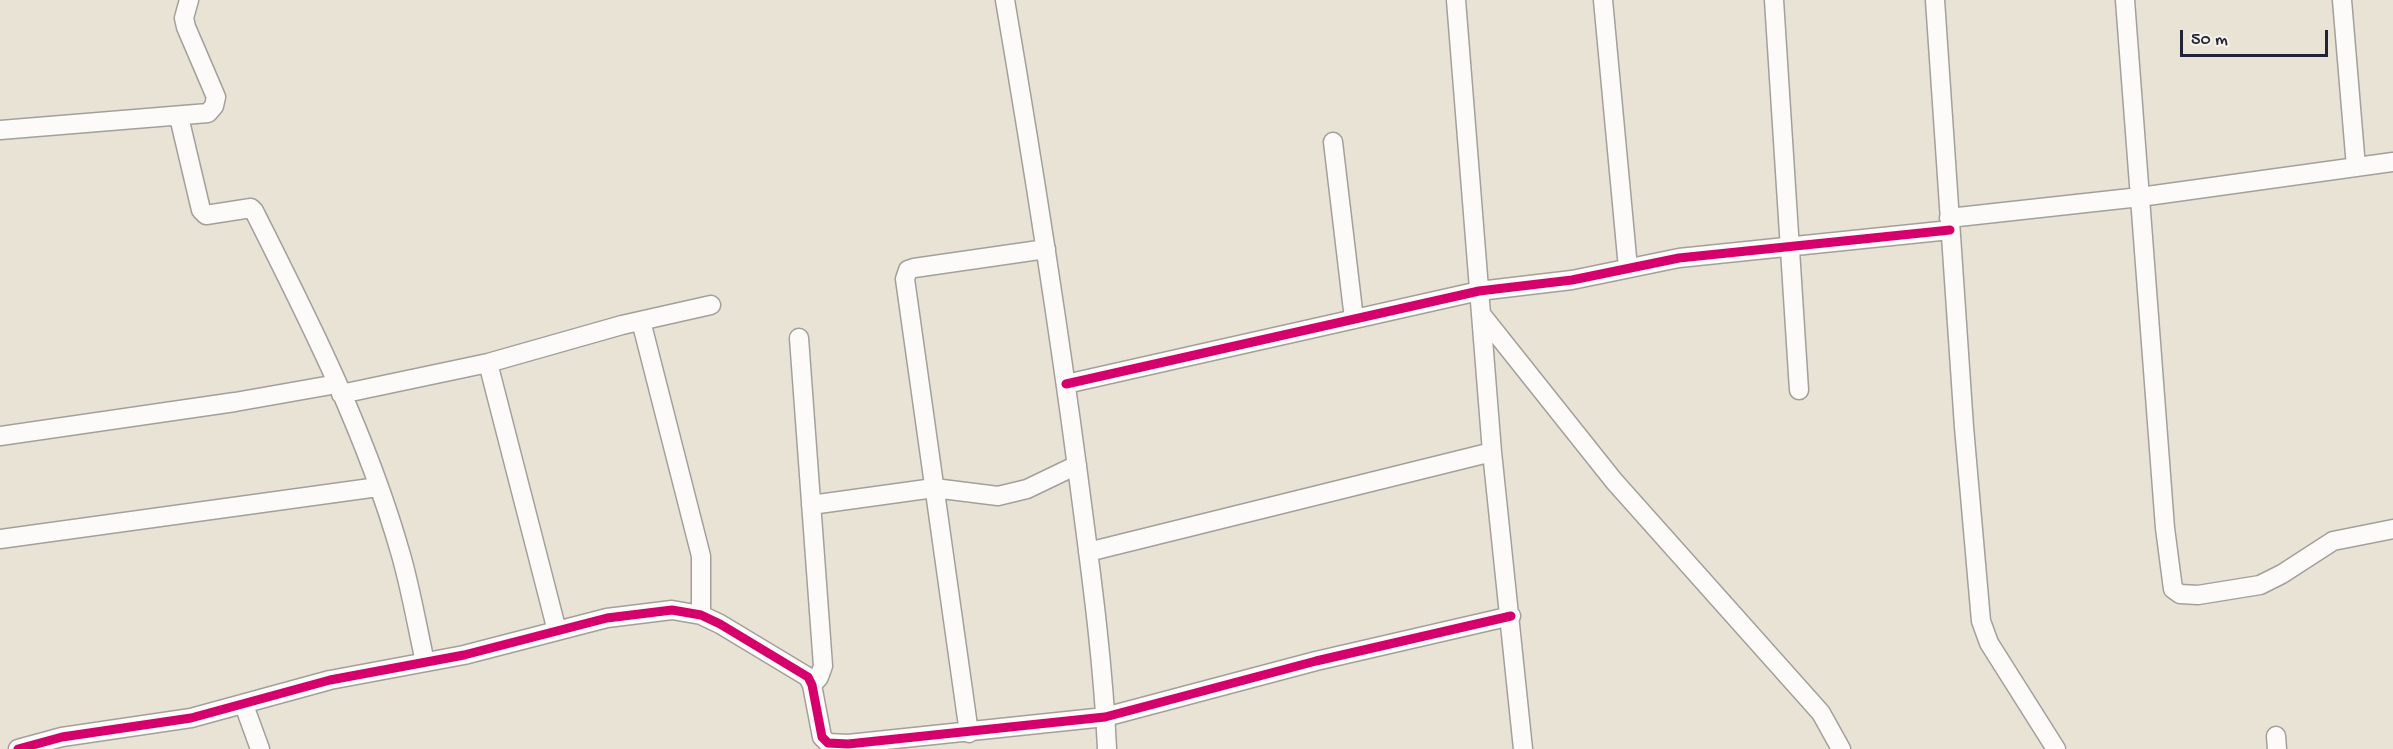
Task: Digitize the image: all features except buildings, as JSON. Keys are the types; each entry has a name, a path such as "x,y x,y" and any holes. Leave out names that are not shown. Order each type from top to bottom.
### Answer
{"street":[{"path":"0,130 208,113 214,106 216,97 186,27 184,18 189,0"},
{"path":"1005,0 1066,384 1088,552 1107,749"},
{"path":"1456,0 1492,452 1511,616 1523,749"},
{"path":"1603,0 1628,268"},
{"path":"1774,0 1799,390"},
{"path":"1935,0 1981,621 1989,643 2056,749"},
{"path":"2125,0 2165,528 2173,590 2180,594 2198,595 2260,585 2282,574 2332,541 2393,529"},
{"path":"2342,0 2356,167"},
{"path":"179,117 201,210 206,215 244,207 251,208 339,389 378,487 400,555 425,662"},
{"path":"1333,142 1354,319"},
{"path":"1066,384 1479,291 1572,280 1679,258 1791,246 2393,162"},
{"path":"965,739 934,488 905,286 908,270 1046,249"},
{"path":"0,436 339,389 488,363 641,321 711,305"},
{"path":"1481,314 1614,481 1821,713 1841,749"},
{"path":"641,321 701,556 701,615"},
{"path":"799,338 817,504 823,666 819,677 812,685"},
{"path":"488,363 557,631"},
{"path":"1088,552 1492,452"},
{"path":"817,504 934,488 998,496 1027,489 1077,465"},
{"path":"0,538 378,487"},
{"path":"18,749 62,737 191,718 330,680 502,646 630,614 672,610 701,615 797,669 812,685 815,743 848,744 965,739 1105,717 1316,661 1511,616"},
{"path":"244,705 260,749"}],"cycle path":[{"path":"1066,384 1479,291 1572,280 1679,258 1950,230"},
{"path":"18,749 62,737 191,718 330,680 464,655 607,618 672,610 701,615 720,624 808,677 812,685 822,737 828,743 848,744 1105,717 1316,661 1511,616"}]}
